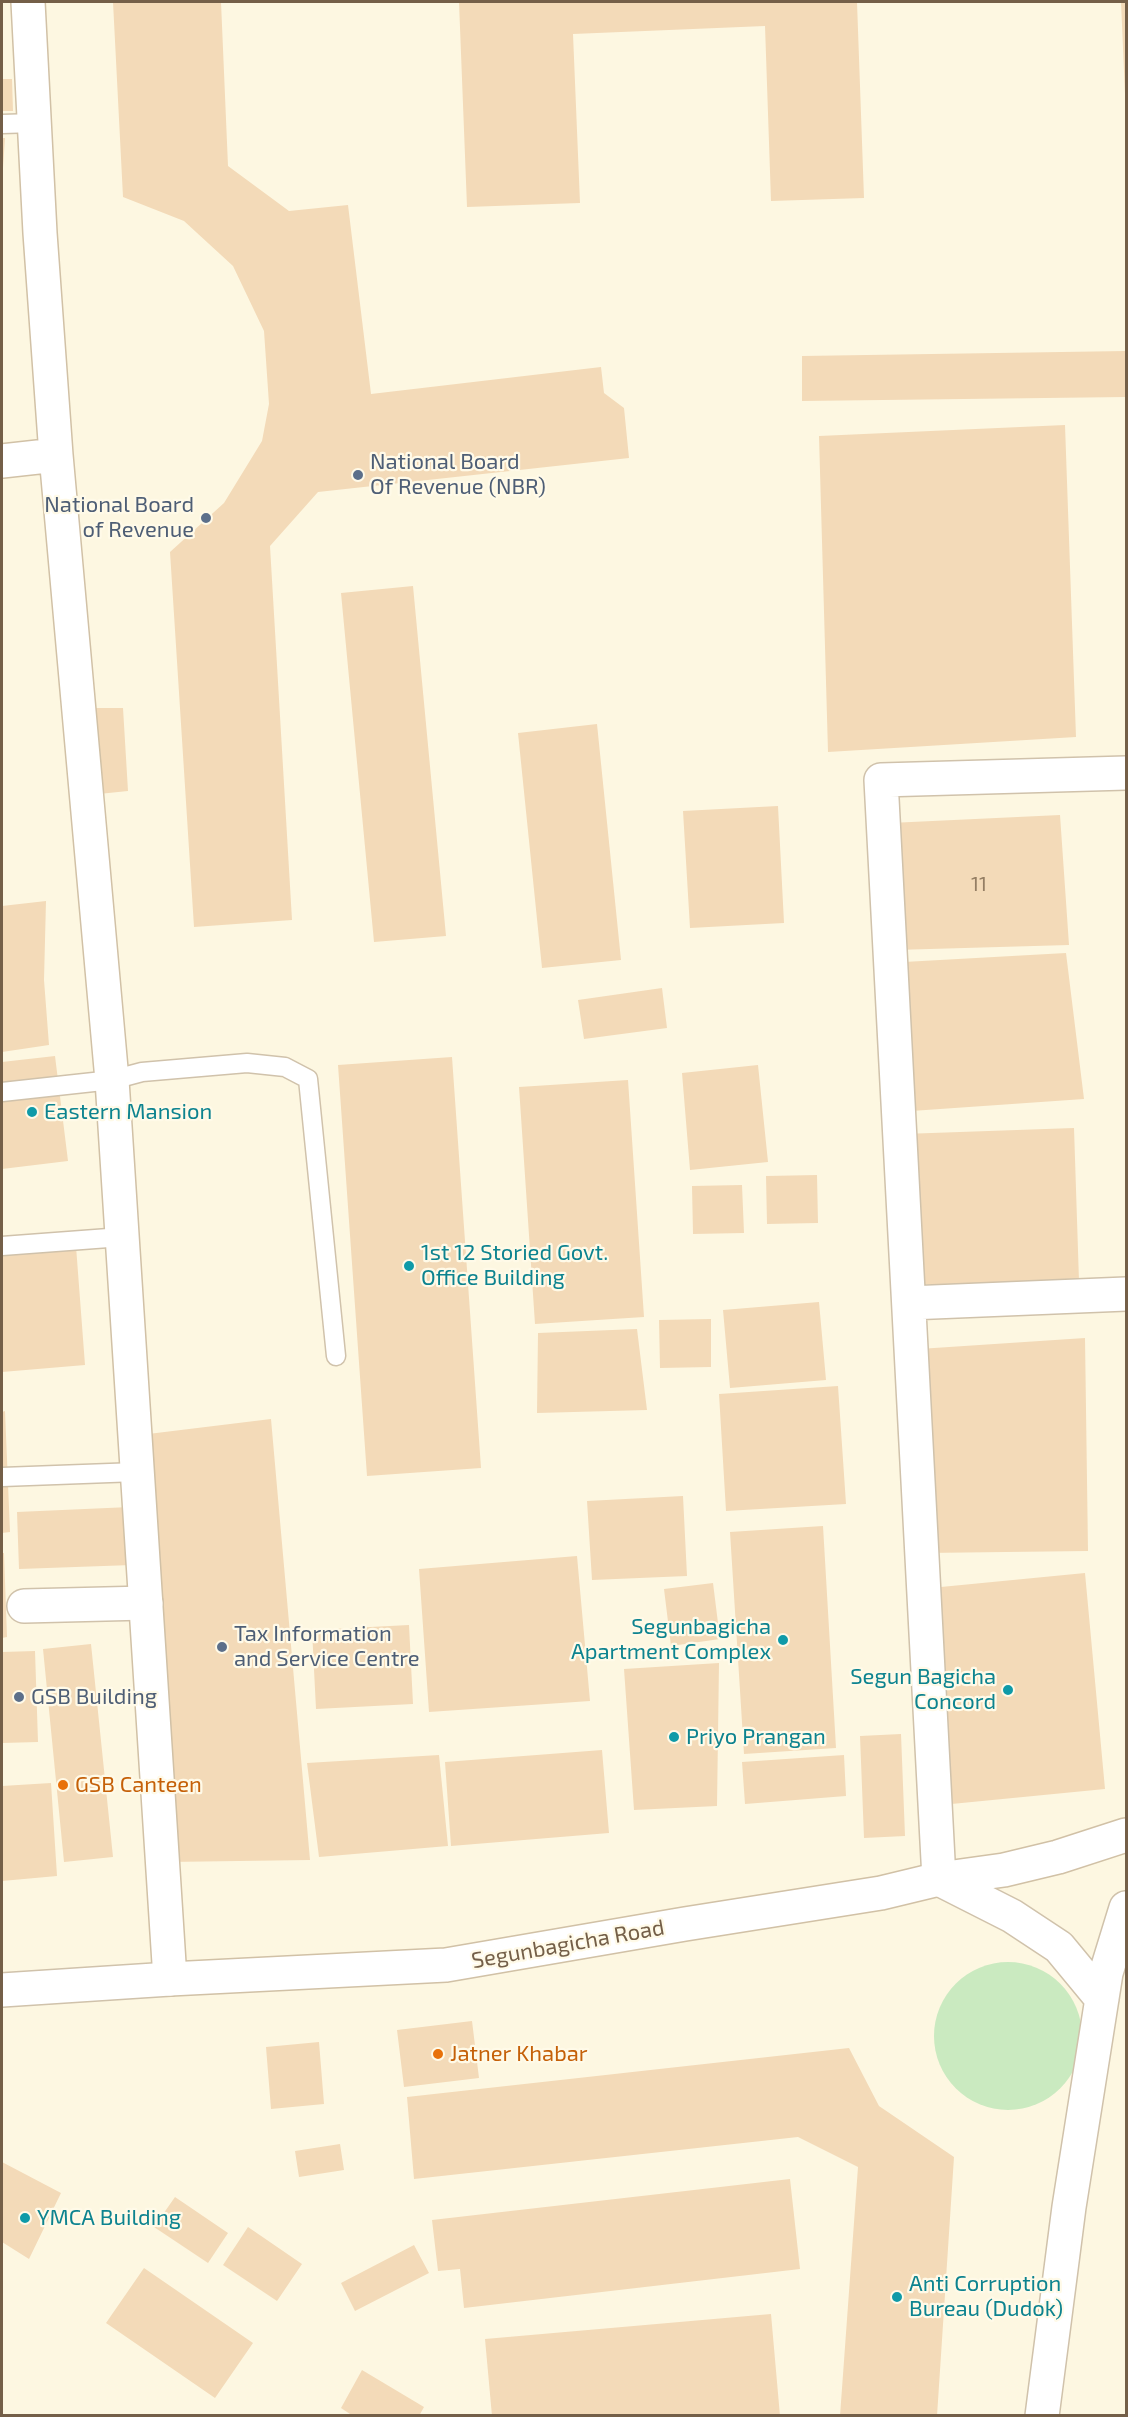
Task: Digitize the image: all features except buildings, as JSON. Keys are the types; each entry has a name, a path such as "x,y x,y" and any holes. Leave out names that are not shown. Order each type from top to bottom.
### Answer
{"street":[{"path":"28,2 40,233 56,455 112,1080 170,1979"},
{"path":"2,461 56,455"},
{"path":"1111,1982 1012,1916 939,1880 881,780 1126,773"},
{"path":"909,1303 1126,1294"},
{"path":"24,1606 146,1603"},
{"name":"Segunbagicha Road","path":"2,1990 446,1965 881,1893 939,1880 1004,1870 1058,1857 1126,1835"},
{"path":"1042,2415 1069,2207 1126,1908"}],"lane":[{"path":"2,124 35,123"},
{"path":"2,1092 112,1080 142,1072 247,1063 285,1067 308,1079 336,1356"},
{"path":"2,1245 122,1237"},
{"path":"2,1477 137,1472"}],"green space":[{"path":"1008,1962 1036,1968 1060,1984 1076,2008 1082,2036 1076,2064 1060,2088 1036,2104 1008,2110 980,2104 956,2088 940,2064 934,2036 940,2008 956,1984 980,1968"}],"place":[{"name":"National Board Of Revenue (NBR)","path":"358,475"},
{"name":"National Board of Revenue","path":"206,518"},
{"name":"Eastern Mansion","path":"32,1112"},
{"name":"1st 12 Storied Govt. Office Building","path":"409,1266"},
{"name":"Segunbagicha Apartment Complex","path":"783,1640"},
{"name":"Tax Information and Service Centre","path":"222,1647"},
{"name":"Segun Bagicha Concord","path":"1008,1690"},
{"name":"GSB Building","path":"19,1697"},
{"name":"Priyo Prangan","path":"674,1737"},
{"name":"GSB Canteen","path":"63,1785"},
{"name":"Jatner Khabar","path":"438,2054"},
{"name":"YMCA Building","path":"25,2218"},
{"name":"Anti Corruption Bureau (Dudok)","path":"897,2297"}]}
